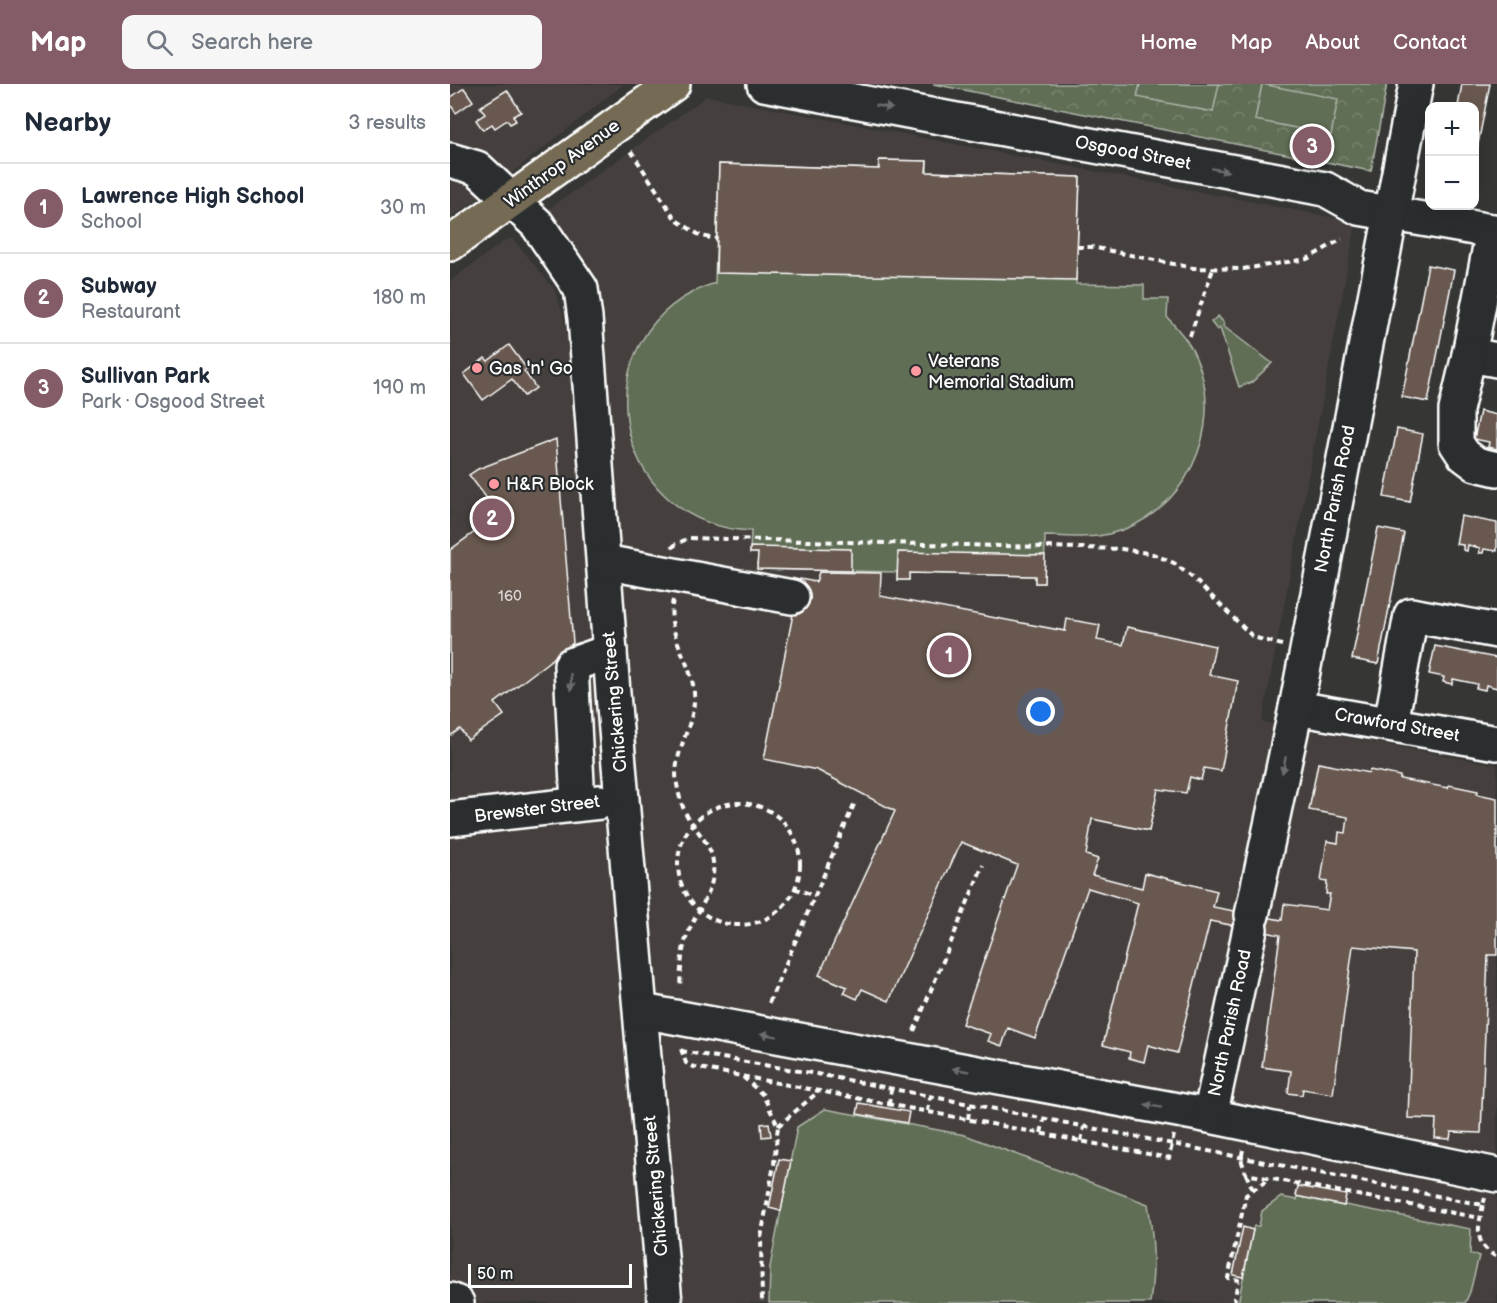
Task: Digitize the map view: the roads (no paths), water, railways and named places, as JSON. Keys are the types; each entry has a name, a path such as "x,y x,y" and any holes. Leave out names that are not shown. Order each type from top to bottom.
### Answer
{"main road":[{"name":"Winthrop Avenue","path":"450,244 673,84"}],"street":[{"name":"Osgood Street","path":"764,84 1325,189 1359,208 1495,232"},
{"name":"North Parish Road","path":"1210,1116 1296,708 1416,84"},
{"name":"Chickering Street","path":"450,160 477,168 537,224 581,289 665,1303"},
{"path":"1495,232 1483,357 1456,410 1456,443 1464,455 1476,465 1497,469"},
{"path":"604,562 792,597"},
{"path":"1391,723 1411,615 1497,631"},
{"path":"578,804 571,665 610,651"},
{"name":"Crawford Street","path":"1296,708 1497,743"},
{"name":"Brewster Street","path":"450,819 623,799"},
{"path":"642,1011 1210,1116 1492,1182"},
{"path":"450,1300 457,1303"}],"place":[{"name":"Sullivan Park","path":"1312,146"},
{"name":"Gas 'n' Go","path":"477,368"},
{"name":"Veterans Memorial Stadium","path":"916,371"},
{"name":"H&R Block","path":"494,484"},
{"name":"Subway","path":"492,518"},
{"name":"Lawrence High School","path":"949,655"}]}
